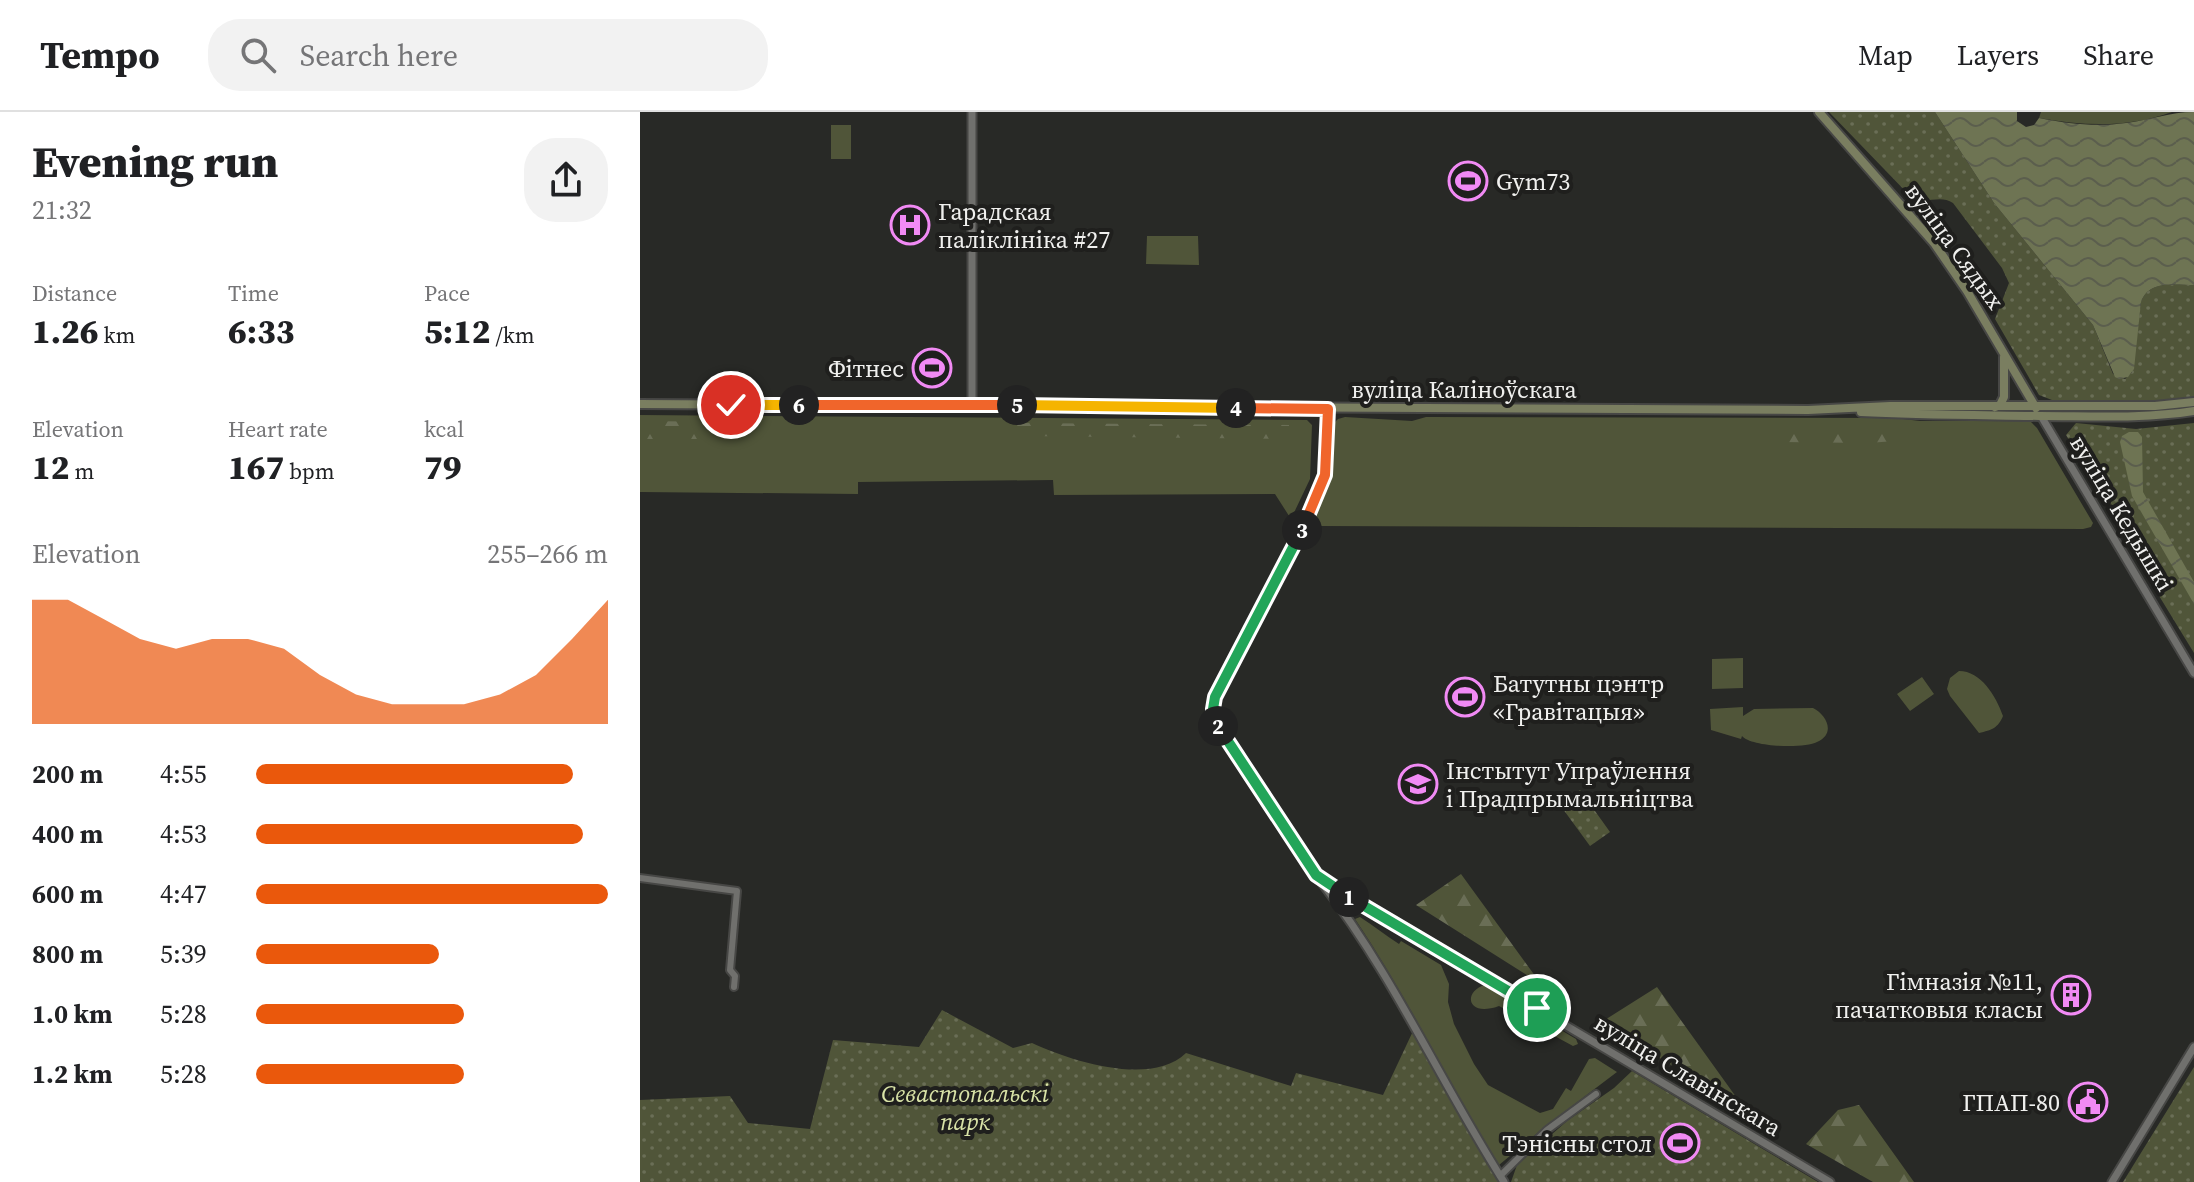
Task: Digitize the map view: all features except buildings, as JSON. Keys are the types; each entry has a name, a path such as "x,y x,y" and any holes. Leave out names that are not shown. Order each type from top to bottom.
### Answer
{"main road":[{"name":"вуліца Сядых","path":"1819,112 1934,243 1961,281 2041,416"},
{"path":"1995,407 2003,400 2004,352"},
{"name":"вуліца Каліноўскага","path":"640,404 1808,410 2155,406 2194,402"},
{"name":"вуліца Каліноўскага","path":"1808,410 1936,416 2155,416 2194,411"}],"street":[{"path":"972,112 972,404"},
{"name":"вуліца Славінскага","path":"1328,409 1326,471 1320,492 1218,691 1213,706 1221,732 1316,875 1356,902 1830,1182"},
{"name":"вуліца Кедышкі","path":"2041,416 2194,673"},
{"path":"1316,875 1347,915 1392,985 1502,1179 1547,1130 1596,1094"},
{"path":"640,878 737,891 730,970 735,976 734,987"},
{"path":"1347,915 1356,902"},
{"path":"2112,1182 2194,1047"}],"green space":[{"path":"1829,112 1935,112 1994,203 2093,325 2113,374 2125,379 2132,372 2141,302 2145,295 2163,285 2194,285 2194,398 2163,402 2052,400 2039,395 1995,319 2009,283 2002,268 1953,203 1943,199 1912,198"},
{"path":"2041,112 2172,112 2139,121 2106,124 2039,118"},
{"path":"831,125 851,125 851,159 831,159"},
{"path":"1147,236 1198,236 1199,265 1146,264"},
{"path":"640,415 1307,420 1312,425 1310,479 1291,519 1275,494 1054,495 1053,480 858,482 858,494 640,492"},
{"path":"1345,417 1412,421 1426,417 2030,421 2093,523 2091,527 2083,529 1318,526 1313,522 1330,480 1333,424"},
{"path":"640,421 734,422 733,439 640,439"},
{"path":"1015,423 1289,425 1289,439 1022,436"},
{"path":"2076,423 2136,429 2194,423 2194,653 2120,532 2105,498 2066,435"},
{"path":"1768,428 1923,428 1922,439 1868,443 1781,442"},
{"path":"1743,658 1743,688 1712,689 1712,659"},
{"path":"1959,671 1974,675 1992,693 2003,716 1994,728 1979,733 1950,696 1947,689 1950,678"},
{"path":"1922,677 1934,694 1910,711 1897,694"},
{"path":"1743,707 1743,716 1754,709 1813,708 1825,720 1828,730 1817,742 1790,746 1756,743 1742,736 1741,739 1711,730 1710,709"},
{"path":"1580,790 1610,832 1590,846 1560,805"},
{"path":"1461,874 1541,984 1416,905"},
{"path":"1360,917 1399,944 1401,941 1441,965 1449,984 1448,1002 1454,1024 1488,1085 1540,1113 1553,1109 1566,1088 1571,1091 1589,1059 1595,1058 1617,1072 1499,1165 1393,979 1355,919"},
{"path":"1485,985 1576,1039 1578,1044 1573,1046 1499,1006 1480,1009 1474,1006 1471,1002 1473,992"},
{"path":"1657,987 1744,1108 1600,1023"},
{"name":"Севастопальскі парк","path":"942,1010 1013,1048 1032,1043 1110,1068 1153,1068 1171,1063 1186,1053 1291,1086 1296,1073 1383,1095 1414,1029 1499,1182 640,1182 640,1100 730,1096 748,1123 810,1129 833,1040 919,1047"},
{"path":"2194,1067 2194,1182 2123,1182"},
{"path":"1632,1071 1818,1182 1511,1182 1517,1165 1567,1121 1614,1088"},
{"path":"1859,1105 1914,1182 1873,1182 1806,1144 1838,1110"}],"water":[{"path":"1935,112 2017,112 2017,121 2026,127 2034,125 2039,118 2104,125 2194,112 2194,285 2163,285 2145,295 2141,302 2134,369 2128,377 2115,377 2093,325 1994,203"},
{"path":"2138,432 2142,437 2143,492 2194,582 2194,604 2132,496 2120,442 2122,436"}],"place":[{"name":"Gym73","path":"1468,181"},
{"name":"Гарадская паліклініка #27","path":"910,225"},
{"name":"Фітнес","path":"932,368"},
{"name":"Батутны цэнтр «Гравітацыя»","path":"1465,697"},
{"name":"Інстытут Упраўлення і Прадпрымальніцтва","path":"1418,784"},
{"name":"Гімназія №11, пачатковыя класы","path":"2071,995"},
{"name":"ГПАП-80","path":"2088,1102"},
{"name":"Тэнісны стол","path":"1680,1143"}],"route":[{"path":"731,405 972,404 1328,409 1326,471 1320,492 1215,697 1213,709 1216,722 1316,875 1537,1008"}]}
